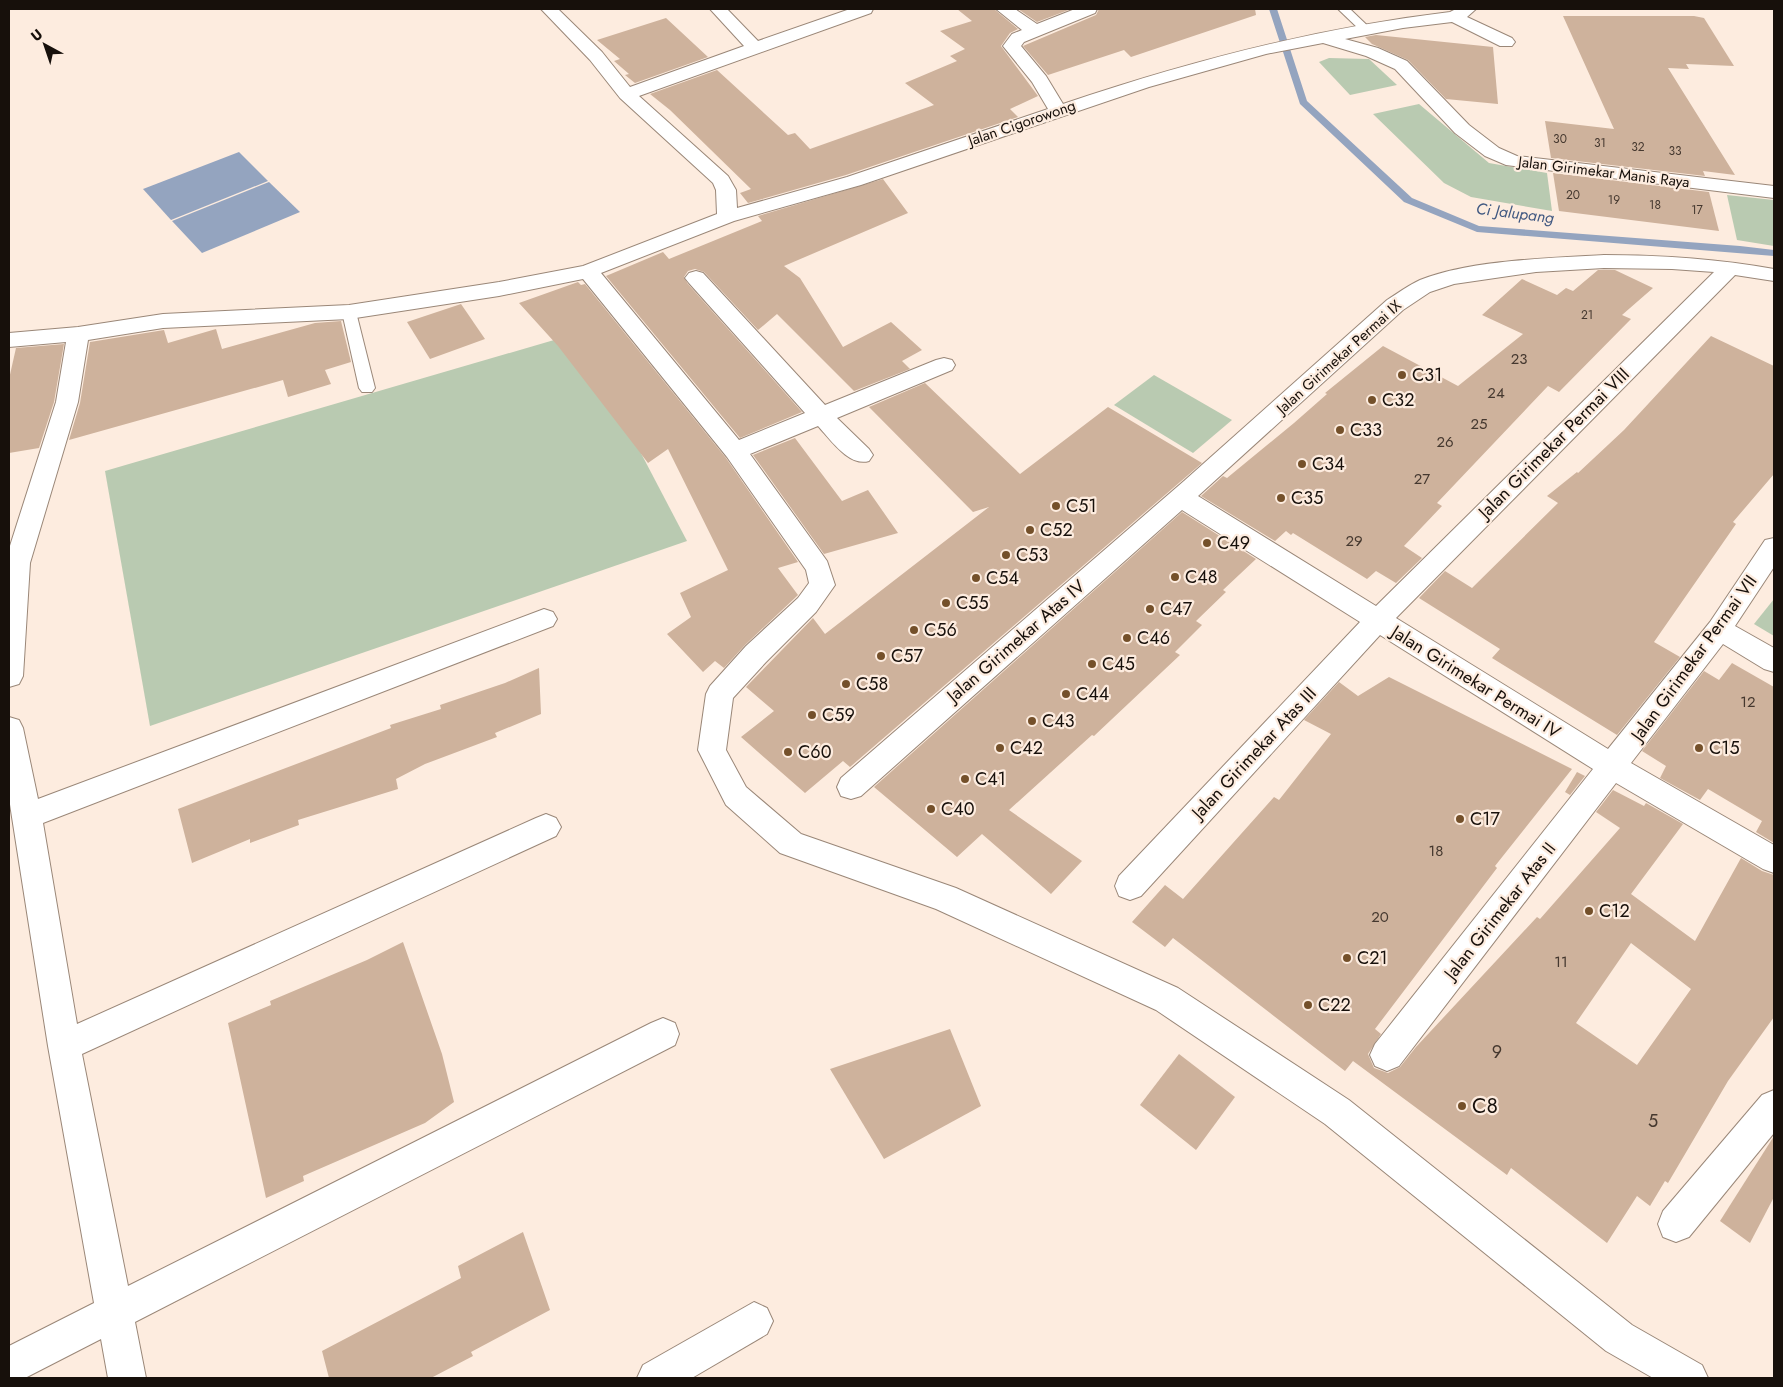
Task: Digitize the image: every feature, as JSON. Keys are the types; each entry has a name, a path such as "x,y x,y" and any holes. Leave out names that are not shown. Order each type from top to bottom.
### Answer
{"street":[{"path":"549,9 596,56 626,94 721,180 726,190 727,217"},
{"path":"718,9 755,48"},
{"path":"626,94 755,48 841,12 865,9"},
{"path":"1004,9 1035,31"},
{"path":"1058,110 1040,80 1012,46 1018,38 1089,9"},
{"path":"1461,13 1506,42"},
{"name":"Jalan Cigorowong","path":"9,340 78,334 163,321 349,312 499,289 588,271 667,242 727,217 854,181 1058,110 1143,83 1264,49 1461,13"},
{"name":"Jalan Girimekar Manis Raya","path":"1322,39 1372,52 1401,65 1462,129 1492,152 1513,161 1774,192"},
{"name":"Jalan Girimekar Permai IX","path":"1182,498 1395,305 1428,284 1480,273 1552,263 1642,260 1731,267 1774,275"},
{"name":"Jalan Girimekar Permai VIII","path":"1378,620 1731,267"},
{"path":"588,271 735,450 818,568 822,586 807,605 756,654 720,694 712,750 736,796 791,844 945,898 1167,998 1337,1112 1619,1338 1688,1378"},
{"path":"696,278 821,416 861,455"},
{"path":"9,676 13,564 68,402 78,334"},
{"path":"735,450 944,365"},
{"name":"Jalan Girimekar Permai IV","path":"1182,498 1612,767 1774,860"},
{"name":"Jalan Girimekar Atas IV","path":"852,787 1182,498"},
{"name":"Jalan Girimekar Permai VII","path":"1612,767 1719,629 1774,547"},
{"path":"28,816 544,619"},
{"name":"Jalan Girimekar Atas III","path":"1130,886 1378,620"},
{"path":"1719,629 1774,661"},
{"path":"9,728 28,816 64,1046 113,1314 127,1378"},
{"name":"Jalan Girimekar Atas II","path":"1388,1055 1612,767"},
{"path":"64,1046 546,827"},
{"path":"9,1366 663,1034"},
{"path":"1676,1224 1774,1107"},
{"path":"656,1378 754,1321"}],"lane":[{"path":"1344,9 1366,30"},
{"path":"349,312 366,388"}],"green space":[{"path":"1329,58 1369,59 1397,85 1350,95 1319,62"},
{"path":"1419,104 1489,163 1547,173 1552,211 1471,197 1444,183 1373,114"},
{"path":"1727,195 1774,200 1774,246 1737,240"},
{"path":"578,333 687,541 150,726 105,471"},
{"path":"1154,375 1232,420 1193,453 1114,405"},
{"path":"1774,599 1774,636 1754,624"}],"water":[{"path":"239,152 268,181 171,220 143,189"},
{"path":"269,182 300,212 202,253 172,221"}],"building":[{"path":"957,9 994,9 1018,29 1010,33 1001,46 1038,96 1010,109 1018,117 846,175 748,203 740,193 751,189 670,110 650,94 717,70 788,135 795,133 810,149 934,105 905,83 957,61 950,56 965,49 940,31 972,21"},
{"path":"1018,9 1071,9 1037,22"},
{"path":"1099,9 1255,9 1256,15 1131,57 1124,50 1048,75 1023,46 1096,15"},
{"path":"1563,16 1694,16 1704,18 1734,66 1686,64 1689,69 1668,68 1735,175 1703,171 1705,176 1551,158 1545,121 1614,129"},
{"path":"666,18 708,57 635,83 625,75 629,74 614,61 620,59 597,40"},
{"path":"1376,35 1493,47 1498,104 1446,99 1408,60 1372,44 1365,37"},
{"path":"1553,173 1709,192 1719,231 1559,211"},
{"path":"883,179 908,213 784,266 800,278 843,347 891,322 922,350 902,361 910,369 854,391 777,314 758,330 704,272 695,269 688,271 684,277 688,284 802,412 740,438 606,276 663,252 669,259 762,221 758,216"},
{"path":"1598,270 1615,270 1653,288 1622,315 1631,319 1559,392 1548,386 1437,503 1442,506 1404,546 1422,558 1396,583 1376,571 1367,579 1293,533 1291,535 1286,531 1275,541 1201,496 1223,476 1227,478 1294,423 1327,394 1325,393 1383,346 1458,386 1523,334 1482,315 1522,279 1557,295 1566,288 1573,291"},
{"path":"578,282 581,285 585,284 726,458 798,562 778,568 798,595 745,645 724,668 715,661 703,672 667,634 691,617 680,593 728,570 668,449 648,463 558,346 519,303"},
{"path":"461,304 485,339 430,359 407,322"},
{"path":"341,321 351,362 325,370 331,384 288,397 283,380 69,440 80,403 90,342 164,330 168,343 216,329 222,349 315,323"},
{"path":"1711,336 1774,366 1774,474 1733,522 1736,524 1654,642 1680,657 1617,735 1492,658 1500,649 1419,598 1445,571 1472,588 1558,503 1547,496 1578,473 1624,430"},
{"path":"64,344 54,402 39,448 9,453 9,379 16,348"},
{"path":"925,383 1020,474 1108,407 1202,463 850,767 843,761 805,793 741,737 774,711 746,687 813,618 825,634 989,507 973,512 869,407"},
{"path":"795,438 842,501 868,490 898,533 824,554 753,455"},
{"path":"1182,512 1256,559 1223,590 1226,592 1196,621 1202,625 1175,652 1180,655 1094,736 1092,735 1009,810 1082,861 1051,894 982,834 957,857 874,787"},
{"path":"1732,663 1774,687 1774,843 1756,832 1762,821 1708,789 1700,800 1660,778 1666,766 1642,751 1704,671 1719,680"},
{"path":"539,668 541,714 495,733 497,737 425,764 396,779 398,789 298,820 299,825 250,843 250,839 192,863 178,809 391,728 390,725 441,709 440,705 505,683"},
{"path":"1389,677 1572,769 1495,866 1497,868 1375,1029 1381,1034 1368,1054 1374,1068 1388,1073 1400,1067 1416,1047 1537,917 1540,919 1620,828 1596,812 1613,790 1644,806 1646,803 1683,824 1631,894 1695,941 1741,858 1762,871 1774,875 1774,1017 1728,1081 1668,1183 1665,1181 1650,1206 1637,1196 1607,1243 1511,1168 1507,1175 1353,1061 1345,1071 1173,938 1165,947 1132,922 1165,885 1183,899 1274,797 1279,800 1331,734 1304,720 1339,682 1358,696","holes":["1631,943 1691,989 1637,1065 1576,1023"]},
{"path":"1577,772 1585,776 1570,795 1565,792"},
{"path":"403,942 442,1054 454,1102 425,1123 303,1176 304,1181 266,1198 228,1023 271,1005 270,1001 367,960"},
{"path":"950,1029 981,1106 884,1159 830,1069"},
{"path":"1179,1054 1235,1097 1196,1150 1140,1105"},
{"path":"1774,1136 1774,1197 1750,1243 1720,1221"},
{"path":"523,1232 550,1310 471,1352 473,1356 431,1378 329,1378 322,1351 461,1278 458,1266"}],"waterway":[{"name":"Ci Jalupang","path":"1273,9 1303,102 1408,200 1477,229 1774,253"}],"place":[{"name":"C31","path":"1402,375"},
{"name":"C32","path":"1372,400"},
{"name":"C33","path":"1340,430"},
{"name":"C34","path":"1302,464"},
{"name":"C35","path":"1281,498"},
{"name":"C51","path":"1056,506"},
{"name":"C52","path":"1030,530"},
{"name":"C49","path":"1207,543"},
{"name":"C53","path":"1006,555"},
{"name":"C48","path":"1175,577"},
{"name":"C54","path":"976,578"},
{"name":"C55","path":"946,603"},
{"name":"C47","path":"1150,609"},
{"name":"C56","path":"914,630"},
{"name":"C46","path":"1127,638"},
{"name":"C57","path":"881,656"},
{"name":"C45","path":"1092,664"},
{"name":"C58","path":"846,684"},
{"name":"C44","path":"1066,694"},
{"name":"C59","path":"812,715"},
{"name":"C43","path":"1032,721"},
{"name":"C42","path":"1000,748"},
{"name":"C15","path":"1699,748"},
{"name":"C60","path":"788,752"},
{"name":"C41","path":"965,779"},
{"name":"C40","path":"931,809"},
{"name":"C17","path":"1460,819"},
{"name":"C12","path":"1589,911"},
{"name":"C21","path":"1347,958"},
{"name":"C22","path":"1308,1005"},
{"name":"C8","path":"1462,1106"}]}
